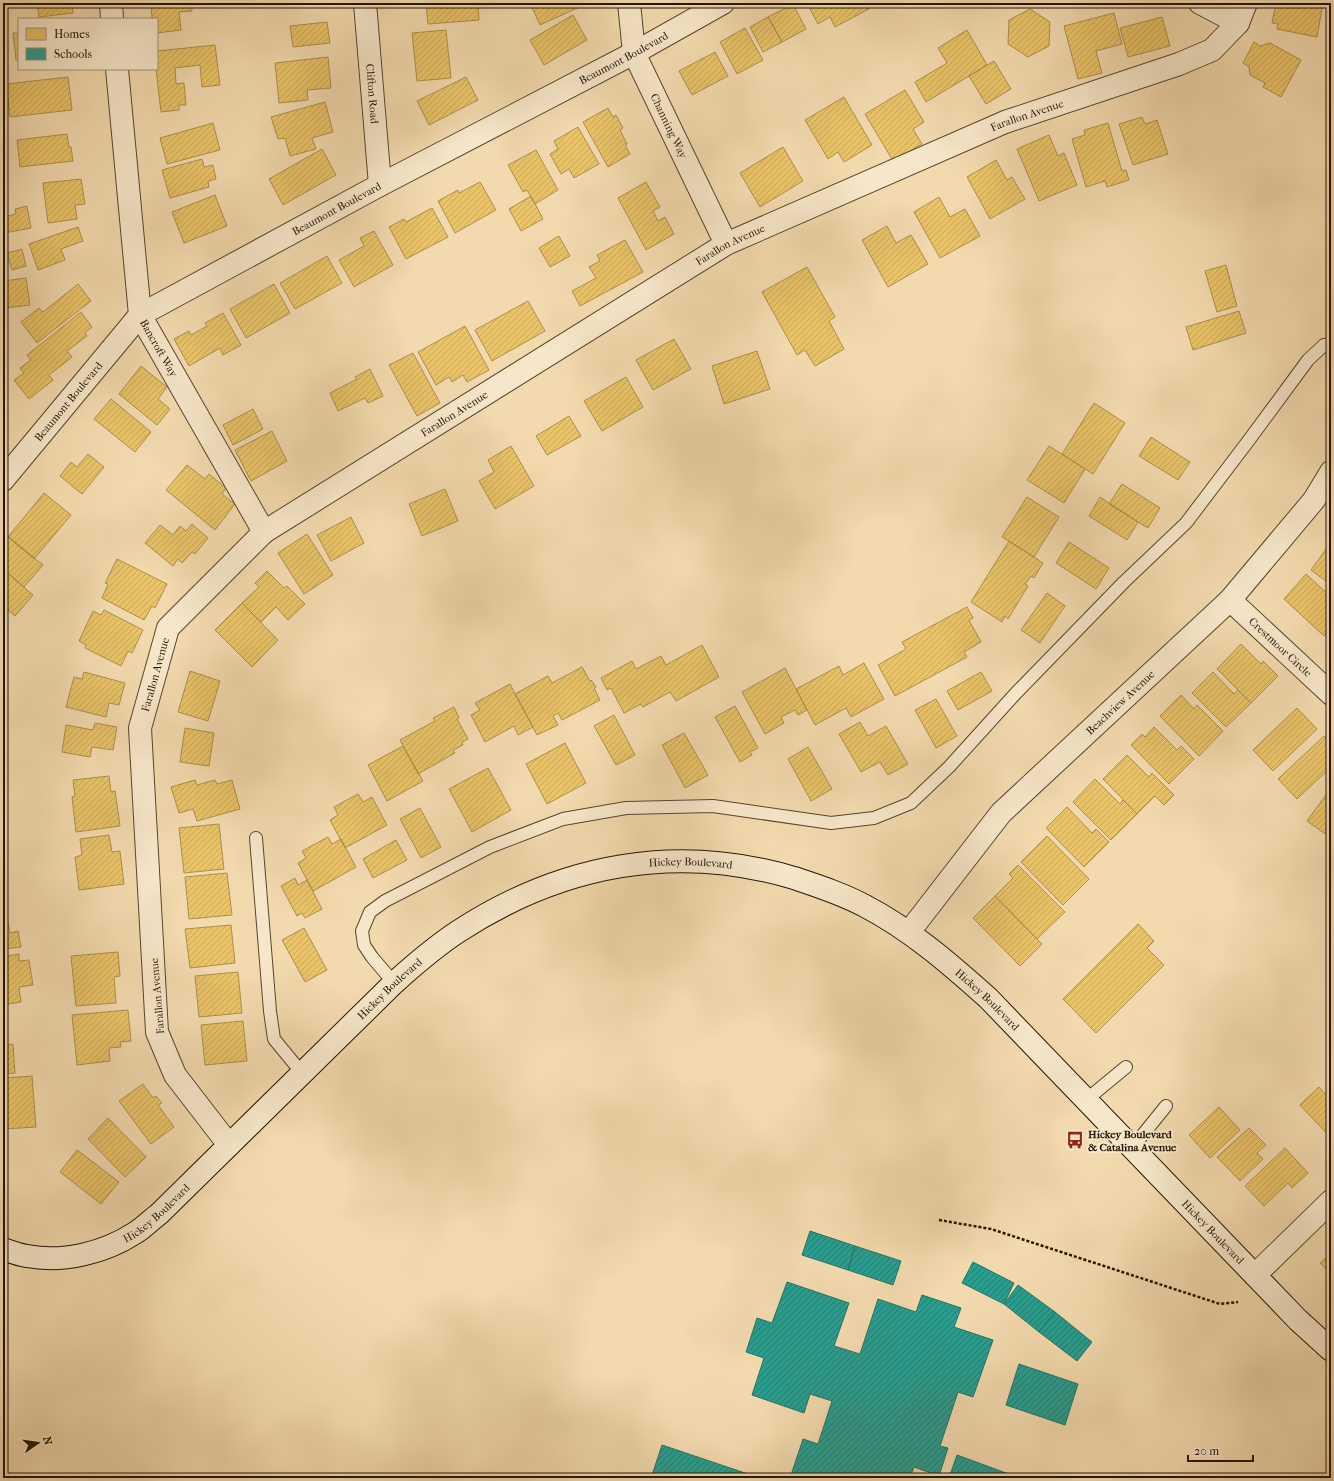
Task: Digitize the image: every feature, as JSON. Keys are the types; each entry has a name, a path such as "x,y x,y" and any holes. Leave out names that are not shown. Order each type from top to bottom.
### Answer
{"street":[{"path":"111,3 112,18"},
{"name":"Clifton Road","path":"365,3 380,184"},
{"name":"Channing Way","path":"629,3 634,52 726,244"},
{"name":"Beaumont Boulevard","path":"3,480 140,315 380,184 634,52 723,3"},
{"path":"1200,3 1242,13"},
{"name":"Farallon Avenue","path":"229,1145 175,1075 157,1032 140,728 168,628 264,532 726,244 1005,122 1179,64 1212,50 1242,13"},
{"name":"Bancroft Way","path":"117,70 140,315 264,532"},
{"name":"Beachview Avenue","path":"909,932 1001,813 1230,600 1314,500 1331,472"},
{"name":"Crestmoor Circle","path":"1230,600 1331,694"},
{"name":"Hickey Boulevard","path":"3,1249 27,1256 54,1258 82,1255 108,1247 135,1233 158,1214 394,983 423,957 458,931 493,910 529,893 569,878 610,868 651,862 692,861 731,864 776,873 820,886 865,906 909,932 950,964 988,998 1298,1320 1331,1350"},
{"path":"1255,1275 1331,1201"}],"lane":[{"path":"394,983 364,945 362,931 370,912 385,900 490,847 563,819 626,808 713,806 831,823 874,818 911,803 949,767 1016,693 1124,582 1186,523 1308,360 1324,345 1331,344"},
{"path":"256,838 270,1011 274,1040 302,1073"},
{"path":"1086,1100 1126,1067"},
{"path":"1132,1148 1166,1106"}],"path":[{"path":"939,1220 991,1229 1220,1304 1238,1302"}],"building: Homes":[{"path":"37,3 72,3 73,13 39,17"},
{"path":"151,3 191,3 192,11 179,12 181,30 158,33 158,18 152,18"},
{"path":"426,3 478,3 479,20 428,24"},
{"path":"530,3 585,3 586,4 540,25"},
{"path":"807,3 866,3 869,9 835,27 830,17 818,24"},
{"path":"1276,3 1323,3 1317,37 1277,29 1278,24 1272,23"},
{"path":"793,4 806,29 782,42 768,17"},
{"path":"1030,9 1050,22 1049,46 1028,57 1008,44 1009,20"},
{"path":"1114,13 1122,44 1096,51 1102,73 1078,79 1064,26"},
{"path":"573,15 587,40 544,65 530,40"},
{"path":"768,17 782,42 763,52 750,27"},
{"path":"1162,17 1170,46 1128,57 1120,28"},
{"path":"327,22 330,43 293,47 290,26"},
{"path":"745,28 763,60 737,74 720,42"},
{"path":"446,30 451,78 417,81 412,33"},
{"path":"967,30 987,65 926,102 915,82 947,63 938,48"},
{"path":"13,33 18,33 18,60 16,60"},
{"path":"1254,42 1260,46 1270,43 1301,60 1281,97 1263,87 1265,83 1250,75 1249,67 1243,63"},
{"path":"215,45 220,85 202,87 200,65 175,68 176,84 184,83 186,105 179,105 179,110 161,112 156,70 158,70 158,51"},
{"path":"715,52 728,76 692,95 679,71"},
{"path":"328,57 331,88 307,90 308,100 279,103 275,63"},
{"path":"994,61 1011,89 986,104 969,76"},
{"path":"68,77 72,110 10,117 6,84"},
{"path":"466,77 478,100 429,125 417,101"},
{"path":"905,90 924,122 913,129 922,144 893,161 865,114"},
{"path":"844,97 872,145 844,162 838,152 828,159 805,120"},
{"path":"325,102 333,132 312,138 316,149 290,156 285,138 278,139 271,117"},
{"path":"608,108 613,117 616,115 623,128 620,130 630,154 608,167 583,122"},
{"path":"1142,117 1145,124 1157,120 1168,154 1133,165 1119,124"},
{"path":"213,123 220,150 167,164 160,138"},
{"path":"1108,123 1122,171 1126,170 1129,180 1107,187 1105,181 1086,187 1072,139 1085,135 1084,130"},
{"path":"578,127 599,164 574,178 569,169 561,174 550,154 558,149 554,141"},
{"path":"67,134 73,161 20,167 17,140"},
{"path":"1049,135 1058,156 1064,153 1077,185 1039,201 1017,149"},
{"path":"783,147 803,181 760,207 740,173"},
{"path":"322,149 336,175 283,205 269,179"},
{"path":"536,150 558,190 535,204 527,190 523,192 508,165"},
{"path":"202,159 204,167 213,165 216,179 208,181 209,187 170,198 162,170"},
{"path":"996,160 1007,180 1012,177 1025,199 990,219 967,177"},
{"path":"81,179 85,204 75,205 77,219 48,223 43,183"},
{"path":"480,182 496,210 455,233 438,201 458,190 459,193"},
{"path":"646,182 660,207 653,211 658,221 665,217 674,234 646,250 618,198"},
{"path":"215,195 227,226 184,243 172,212"},
{"path":"531,196 543,219 521,231 509,209"},
{"path":"939,197 950,217 965,209 980,236 940,258 914,212"},
{"path":"27,206 31,228 4,233 3,217 16,214 15,209"},
{"path":"432,208 448,237 406,259 389,227 404,219 406,222"},
{"path":"887,226 896,243 911,235 928,264 888,287 862,240"},
{"path":"78,227 83,241 61,249 65,260 38,270 29,244"},
{"path":"374,231 393,265 354,287 339,260 364,246 360,238"},
{"path":"559,236 570,256 550,267 539,248"},
{"path":"625,240 643,272 580,306 572,291 596,278 589,267 600,261 597,255"},
{"path":"22,249 26,266 12,270 7,253"},
{"path":"327,256 342,283 295,309 280,283"},
{"path":"1226,265 1237,306 1217,312 1205,271"},
{"path":"807,267 835,317 829,321 844,349 815,366 805,350 797,355 762,292"},
{"path":"26,278 30,305 5,308 3,281"},
{"path":"78,284 91,301 37,343 21,322 39,308 43,312"},
{"path":"274,284 290,313 246,338 230,309"},
{"path":"528,301 545,331 492,361 475,330"},
{"path":"1239,311 1246,333 1193,350 1186,327"},
{"path":"81,312 92,327 85,333 87,336 67,351 72,357 49,375 53,380 29,399 14,380 24,373 20,368 31,360 27,355"},
{"path":"223,313 241,345 223,355 220,348 189,366 174,339 189,331 191,335 207,326 205,323"},
{"path":"465,326 489,370 467,382 463,375 452,382 449,377 436,385 418,352"},
{"path":"674,339 691,369 653,390 636,360"},
{"path":"757,351 770,389 724,404 712,366"},
{"path":"413,353 440,403 417,416 389,365"},
{"path":"141,366 167,387 158,399 170,409 157,425 119,394"},
{"path":"370,369 383,396 368,403 365,398 338,411 330,393 357,379 355,377"},
{"path":"626,377 643,407 602,431 584,401"},
{"path":"111,399 151,432 135,452 94,419"},
{"path":"1094,403 1125,423 1093,474 1062,454"},
{"path":"253,409 263,429 233,445 223,425"},
{"path":"569,416 581,436 547,455 536,436"},
{"path":"272,431 287,461 251,481 235,450"},
{"path":"1151,437 1190,462 1178,480 1139,456"},
{"path":"511,446 534,486 495,509 479,481 494,472 488,460"},
{"path":"1049,446 1085,469 1064,503 1027,480"},
{"path":"88,454 104,467 82,494 60,476 71,462 77,467"},
{"path":"187,465 205,479 209,474 226,488 222,494 235,504 215,530 166,490"},
{"path":"1122,484 1160,508 1148,528 1109,504"},
{"path":"445,489 458,521 422,536 409,504"},
{"path":"44,493 71,515 34,559 8,537"},
{"path":"1027,497 1059,517 1034,557 1002,537"},
{"path":"1100,497 1138,522 1127,540 1089,516"},
{"path":"351,517 364,543 331,561 317,535"},
{"path":"192,524 208,538 195,554 192,552 182,563 178,559 173,566 145,543 160,525 173,535 180,526 186,531"},
{"path":"3,532 43,565 24,587 3,569"},
{"path":"307,534 333,575 304,594 278,553"},
{"path":"1009,541 1043,563 1034,578 1031,576 1025,584 1028,586 1008,619 1005,616 1002,622 971,602"},
{"path":"1069,542 1109,568 1096,589 1056,563"},
{"path":"1331,542 1331,585 1311,570"},
{"path":"117,559 167,584 155,608 152,606 144,620 102,598 108,584 105,583"},
{"path":"3,569 33,595 15,616 3,606"},
{"path":"267,571 284,588 287,586 305,604 288,620 276,607 261,622 242,603 259,587 255,583"},
{"path":"1306,574 1331,597 1331,628 1324,636 1284,599"},
{"path":"1047,593 1065,606 1040,643 1021,630"},
{"path":"242,603 278,640 252,667 215,630"},
{"path":"967,607 973,618 969,620 981,642 964,652 967,657 895,696 878,665 906,649 902,642"},
{"path":"104,610 143,630 132,653 128,651 121,666 85,648 86,645 79,641 93,611 101,615"},
{"path":"1241,644 1261,664 1263,661 1278,676 1251,703 1217,669"},
{"path":"702,645 719,677 676,701 670,692 643,707 641,704 624,713 611,688 607,690 601,678 632,661 636,669 661,656 666,665"},
{"path":"864,663 884,699 851,717 846,708 815,725 796,689 839,666 843,675"},
{"path":"582,667 590,681 591,680 596,687 594,688 600,700 562,720 558,713 553,716 558,725 537,735 515,694 548,676 552,683"},
{"path":"785,668 807,710 798,715 795,710 781,717 784,723 765,734 742,692"},
{"path":"190,671 220,681 208,721 178,712"},
{"path":"84,672 125,683 119,705 109,703 106,717 66,707 74,677 82,679"},
{"path":"981,672 992,691 958,710 947,691"},
{"path":"1213,672 1234,694 1238,690 1251,703 1226,727 1192,693"},
{"path":"510,684 533,727 518,735 514,726 485,742 471,715 480,710 475,703"},
{"path":"1181,695 1194,709 1197,705 1223,731 1199,756 1160,716"},
{"path":"936,699 957,736 936,748 915,710"},
{"path":"735,706 758,748 750,752 752,755 740,762 715,717"},
{"path":"454,707 459,718 457,719 468,739 462,742 463,745 453,750 455,753 418,774 400,740 435,721 433,718"},
{"path":"1297,708 1317,729 1273,771 1253,750"},
{"path":"614,715 635,755 616,765 594,726"},
{"path":"860,722 868,736 886,726 908,764 888,775 880,762 861,772 839,734"},
{"path":"95,723 117,727 113,750 92,747 90,757 62,752 66,725 93,730"},
{"path":"1154,727 1177,750 1181,746 1194,759 1169,784 1131,745 1142,734 1145,737"},
{"path":"185,728 214,733 209,766 180,762"},
{"path":"684,733 708,775 685,788 662,745"},
{"path":"1324,736 1331,743 1331,767 1297,799 1278,779"},
{"path":"565,743 586,783 547,804 526,764"},
{"path":"403,746 423,781 387,801 368,765"},
{"path":"808,747 832,789 811,801 788,759"},
{"path":"1127,755 1149,777 1152,773 1174,795 1164,805 1155,796 1137,814 1103,779"},
{"path":"488,768 511,810 472,832 449,789"},
{"path":"109,776 111,792 115,791 120,826 76,832 72,797 75,796 73,780"},
{"path":"1095,779 1120,804 1123,800 1137,814 1111,840 1073,802"},
{"path":"195,780 197,785 215,780 217,784 232,780 240,809 197,821 193,809 179,813 171,787"},
{"path":"1331,788 1331,838 1307,821"},
{"path":"358,794 363,802 372,797 387,825 345,848 330,820 338,815 334,807"},
{"path":"1067,807 1092,833 1096,829 1109,842 1084,867 1046,828"},
{"path":"420,808 441,847 421,858 400,819"},
{"path":"219,824 224,869 184,873 179,828"},
{"path":"109,835 112,852 120,851 124,884 79,890 75,857 82,855 80,839"},
{"path":"1047,836 1089,879 1063,905 1021,862"},
{"path":"328,837 332,844 341,839 356,867 313,891 298,863 306,858 302,851"},
{"path":"396,840 407,860 373,878 363,859"},
{"path":"1018,865 1065,912 1037,939 995,896 1013,878 1009,874"},
{"path":"227,873 232,915 189,919 185,877"},
{"path":"295,878 298,885 307,880 322,909 305,918 302,913 297,916 281,886"},
{"path":"995,896 1042,944 1020,966 973,918"},
{"path":"5,905 10,933 18,931 21,947 3,949 3,906"},
{"path":"1138,924 1154,941 1147,948 1164,965 1096,1033 1063,999"},
{"path":"231,925 235,963 190,968 185,929"},
{"path":"304,928 327,970 305,982 282,940"},
{"path":"118,952 120,976 114,977 116,1003 76,1006 71,956"},
{"path":"19,954 19,961 29,960 33,985 19,987 21,1002 3,1005 3,957"},
{"path":"238,972 242,1013 199,1017 195,976"},
{"path":"128,1010 131,1041 120,1042 121,1047 109,1048 110,1061 77,1065 72,1015"},
{"path":"243,1021 247,1061 205,1065 201,1025"},
{"path":"3,1037 4,1045 13,1044 15,1073 3,1074"},
{"path":"32,1076 36,1127 5,1129 3,1078"},
{"path":"143,1084 153,1098 156,1096 162,1103 158,1105 174,1127 151,1144 119,1101"},
{"path":"1319,1087 1331,1100 1330,1137 1300,1105"},
{"path":"1219,1107 1240,1130 1210,1158 1189,1135"},
{"path":"108,1118 146,1157 125,1177 88,1139"},
{"path":"1249,1128 1266,1145 1257,1153 1263,1159 1240,1181 1217,1157"},
{"path":"1285,1148 1308,1173 1292,1188 1288,1183 1264,1206 1245,1186"},
{"path":"77,1150 119,1182 101,1204 60,1172"},
{"path":"1331,1253 1331,1274 1320,1263"}],"building: Schools":[{"path":"810,1231 855,1246 848,1270 802,1255"},
{"path":"855,1246 901,1261 893,1285 848,1270"},
{"path":"973,1262 1014,1283 1004,1304 962,1283"},
{"path":"787,1282 849,1303 834,1346 860,1354 878,1299 916,1312 922,1295 961,1308 954,1327 993,1340 973,1397 958,1392 940,1446 948,1448 939,1476 914,1467 910,1478 790,1478 803,1439 818,1444 832,1401 810,1394 804,1413 752,1395 764,1358 746,1352 757,1318 772,1323"},
{"path":"1018,1285 1055,1312 1039,1332 1004,1304"},
{"path":"1055,1312 1092,1342 1077,1361 1039,1332"},
{"path":"1019,1364 1078,1384 1065,1425 1006,1405"},
{"path":"662,1445 748,1474 746,1478 651,1478"},
{"path":"957,1455 1017,1477 1017,1478 949,1478"}],"place":[{"name":"Hickey Boulevard & Catalina Avenue","path":"1075,1140"}]}
